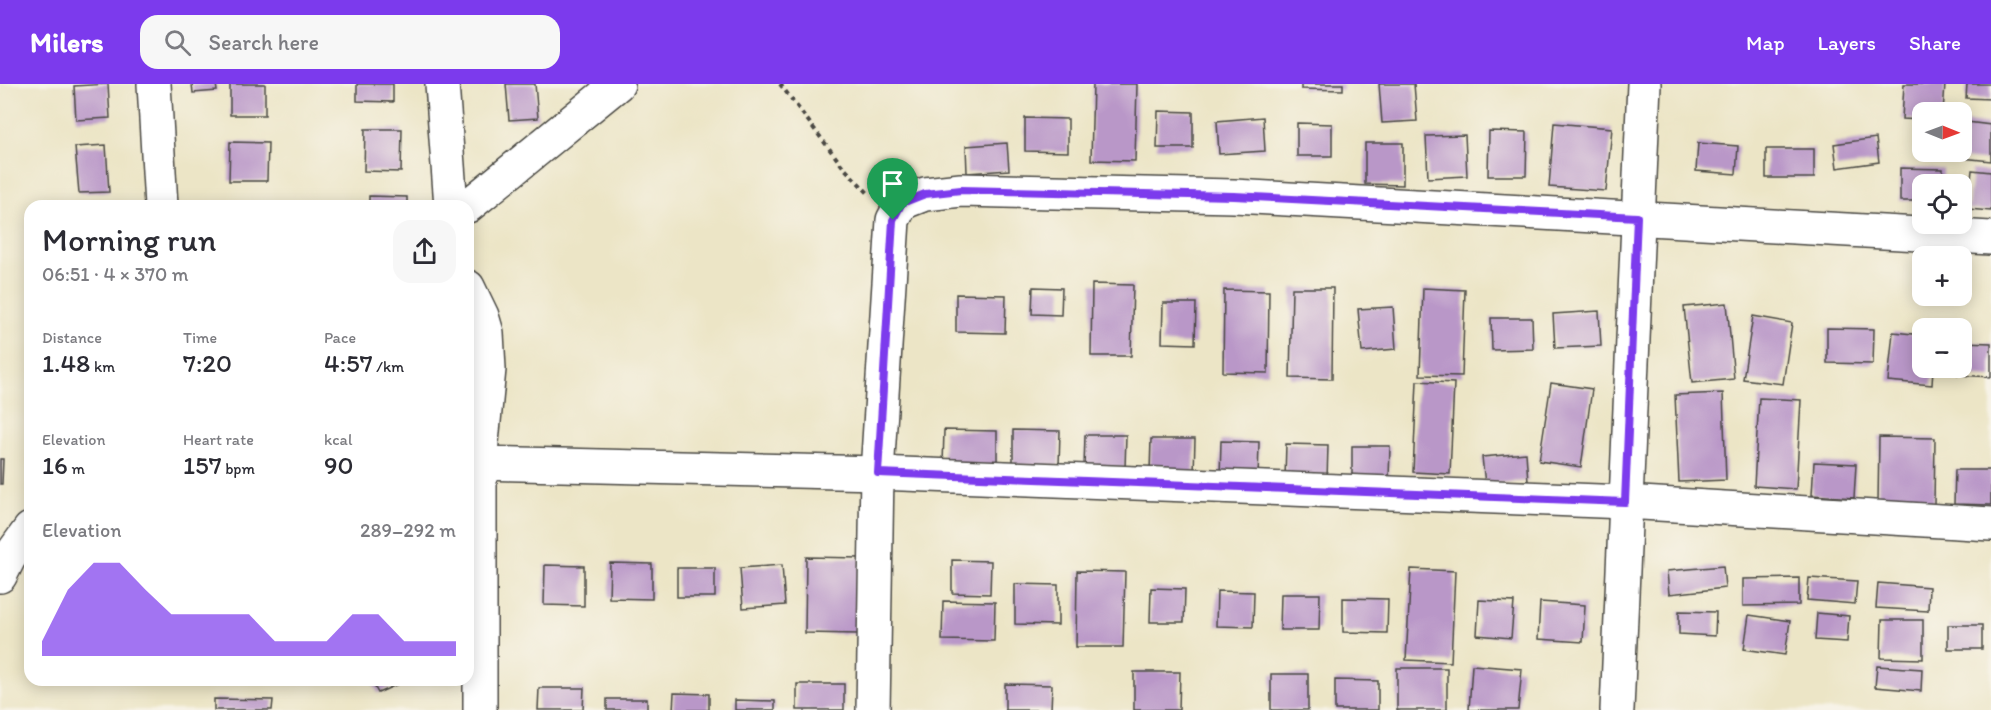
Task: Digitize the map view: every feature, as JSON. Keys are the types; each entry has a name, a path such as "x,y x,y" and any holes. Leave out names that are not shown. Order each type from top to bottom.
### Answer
{"street":[{"path":"154,84 160,200"},
{"path":"442,84 451,200"},
{"path":"474,201 618,84"},
{"path":"1617,710 1644,84"},
{"path":"873,710 878,473 893,220 902,203 925,194 961,190 1234,196 1991,238"},
{"path":"474,299 487,333 489,369 480,463 480,710"},
{"path":"480,463 878,473 1625,502 1991,524"},
{"path":"0,576 9,558 24,538"}],"path":[{"path":"780,84 844,168 893,220"}],"building":[{"path":"108,84 110,118 76,120 74,86"},
{"path":"192,84 216,84 217,91 193,93"},
{"path":"230,84 265,84 265,115 230,115"},
{"path":"357,84 393,84 393,102 357,101"},
{"path":"506,84 535,84 538,118 509,120"},
{"path":"1093,84 1137,84 1135,161 1091,160"},
{"path":"1301,84 1343,84 1343,90 1301,89"},
{"path":"1379,84 1414,84 1417,121 1382,123"},
{"path":"1904,84 1945,84 1944,102 1912,102 1912,119 1902,119"},
{"path":"1967,84 1991,84 1991,99 1966,98"},
{"path":"1158,111 1193,112 1193,148 1157,148"},
{"path":"1263,117 1265,151 1219,154 1217,121"},
{"path":"1025,118 1068,119 1068,152 1025,151"},
{"path":"1297,123 1332,124 1332,156 1297,156"},
{"path":"1554,123 1612,128 1606,191 1549,187"},
{"path":"1972,123 1991,125 1991,161 1972,159"},
{"path":"365,129 402,129 401,172 364,171"},
{"path":"1489,131 1527,132 1526,176 1488,176"},
{"path":"1465,135 1467,176 1428,178 1426,136"},
{"path":"1876,138 1879,162 1837,168 1834,144"},
{"path":"230,142 268,143 267,181 229,181"},
{"path":"1007,143 1009,170 967,173 966,146"},
{"path":"1365,143 1403,143 1403,185 1365,184"},
{"path":"1698,143 1738,146 1736,174 1696,171"},
{"path":"106,145 109,192 79,193 75,147"},
{"path":"1766,149 1814,149 1814,178 1766,178"},
{"path":"1900,168 1943,169 1943,174 1912,174 1912,201 1900,201"},
{"path":"1972,170 1991,172 1991,211 1972,209"},
{"path":"369,196 407,197 407,200 369,200"},
{"path":"1092,284 1133,285 1131,356 1091,356"},
{"path":"1033,287 1062,288 1061,315 1032,314"},
{"path":"1292,288 1333,288 1332,379 1290,378"},
{"path":"1423,288 1465,290 1462,376 1420,375"},
{"path":"1224,290 1269,291 1268,373 1223,372"},
{"path":"956,294 1006,295 1005,333 956,332"},
{"path":"1163,303 1196,303 1195,344 1162,343"},
{"path":"1727,303 1734,379 1692,383 1684,307"},
{"path":"1393,307 1396,349 1362,352 1358,309"},
{"path":"1599,311 1601,346 1555,348 1553,314"},
{"path":"1753,316 1792,323 1783,384 1743,379"},
{"path":"1491,318 1532,318 1533,349 1492,350"},
{"path":"1827,328 1874,329 1873,364 1827,363"},
{"path":"1893,332 1912,334 1912,378 1932,378 1932,385 1888,381"},
{"path":"1972,342 1991,343 1991,377 1972,376"},
{"path":"1417,381 1454,383 1450,474 1413,472"},
{"path":"1551,383 1592,389 1581,467 1539,461"},
{"path":"1723,393 1726,480 1679,482 1675,395"},
{"path":"1759,398 1801,400 1796,489 1754,486"},
{"path":"944,430 997,431 997,466 943,465"},
{"path":"1013,430 1060,431 1059,466 1013,465"},
{"path":"1085,435 1126,435 1125,468 1084,468"},
{"path":"1879,437 1935,438 1934,504 1878,503"},
{"path":"1151,439 1195,439 1194,473 1150,472"},
{"path":"1221,441 1259,442 1258,478 1220,478"},
{"path":"1286,444 1328,445 1327,479 1285,478"},
{"path":"1352,446 1390,446 1389,478 1352,478"},
{"path":"1526,453 1528,481 1485,484 1482,457"},
{"path":"0,459 3,459 2,484 0,484"},
{"path":"1814,462 1856,464 1854,498 1812,495"},
{"path":"1955,470 1991,470 1991,505 1954,504"},
{"path":"806,557 861,558 860,634 805,633"},
{"path":"952,560 991,561 990,594 952,593"},
{"path":"610,563 652,564 652,599 609,598"},
{"path":"545,565 584,566 584,606 544,605"},
{"path":"782,565 785,605 743,608 740,568"},
{"path":"1723,566 1725,588 1669,594 1667,571"},
{"path":"677,568 715,568 715,597 677,597"},
{"path":"1411,569 1455,571 1451,662 1406,660"},
{"path":"1077,571 1125,572 1123,647 1076,647"},
{"path":"1799,578 1799,605 1743,606 1743,579"},
{"path":"1809,578 1857,581 1855,604 1807,600"},
{"path":"1878,583 1929,587 1928,611 1876,608"},
{"path":"1015,584 1058,585 1058,625 1015,624"},
{"path":"1151,588 1185,589 1184,622 1150,622"},
{"path":"1217,591 1254,592 1253,627 1216,626"},
{"path":"1281,594 1320,594 1319,630 1280,630"},
{"path":"1343,598 1388,599 1387,633 1343,632"},
{"path":"1479,600 1514,602 1511,638 1477,635"},
{"path":"943,601 995,602 994,641 942,640"},
{"path":"1540,602 1585,605 1583,642 1538,639"},
{"path":"1679,611 1716,612 1715,636 1679,634"},
{"path":"1817,613 1849,616 1847,642 1815,640"},
{"path":"1749,615 1790,621 1785,655 1744,649"},
{"path":"1882,620 1923,620 1923,659 1881,658"},
{"path":"1948,625 1982,625 1982,649 1948,649"},
{"path":"1472,665 1522,669 1518,710 1469,710"},
{"path":"1877,666 1922,669 1921,691 1875,687"},
{"path":"1397,668 1447,668 1447,710 1397,710"},
{"path":"1134,672 1180,672 1179,710 1134,710"},
{"path":"1271,674 1308,674 1308,710 1271,710"},
{"path":"1335,680 1378,681 1378,710 1335,710"},
{"path":"797,684 844,684 844,710 797,710"},
{"path":"1005,684 1052,685 1051,710 1005,710"},
{"path":"374,686 394,686 378,693"},
{"path":"539,688 584,688 583,710 538,710"},
{"path":"674,693 709,694 709,710 673,710"},
{"path":"214,699 273,700 272,710 214,710"},
{"path":"607,699 647,699 647,710 607,710"},
{"path":"735,700 775,701 775,710 735,710"}],"route":[{"path":"961,190 1234,196 1637,217 1625,502 878,473 893,220 902,203 925,194 961,190"}]}
